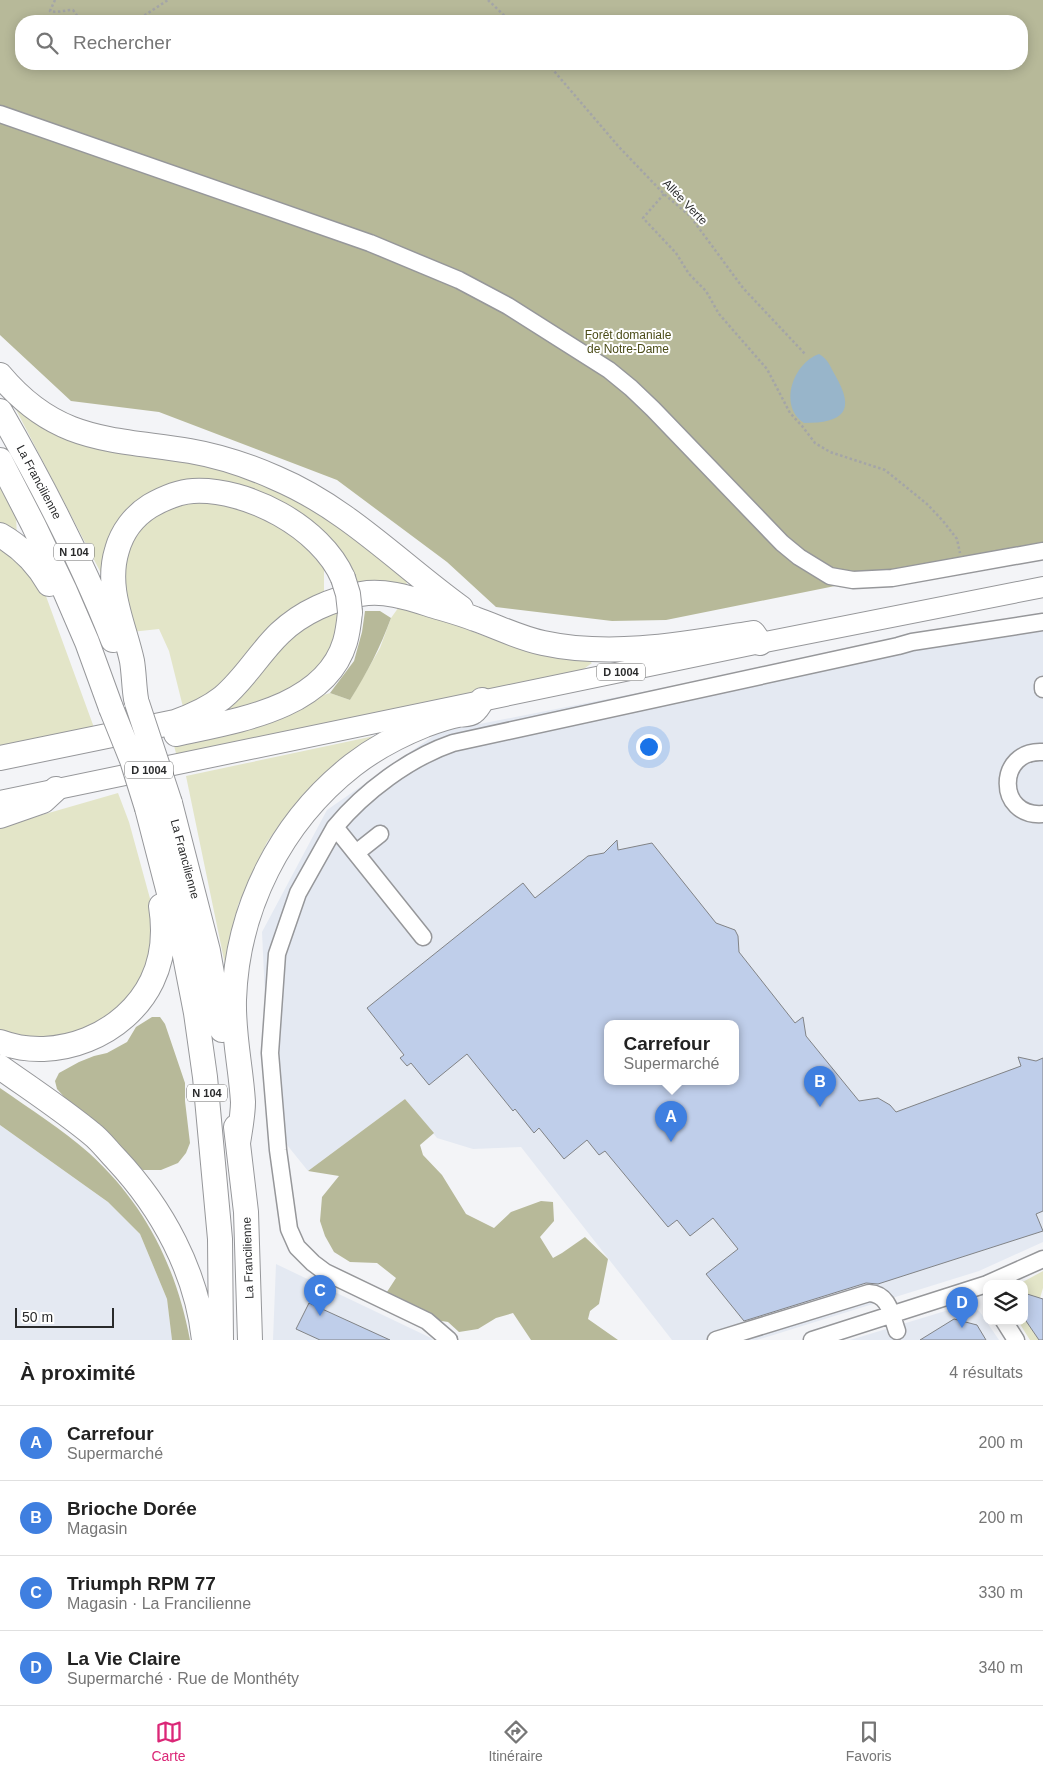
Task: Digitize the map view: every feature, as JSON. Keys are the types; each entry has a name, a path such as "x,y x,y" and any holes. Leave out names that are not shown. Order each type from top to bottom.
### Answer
{"highway":[{"path":"0,375 20,398 36,411 76,431 107,440 190,451 228,460 277,478 309,494 340,512 426,582 477,619"},
{"name":"La Francilienne","path":"0,411 22,449 74,551 110,634 136,701 170,803 208,951 229,1072 246,1212 250,1340"},
{"name":"La Francilienne","path":"0,460 34,524 65,592 87,642 132,760 147,808 184,951 196,1013 205,1077 220,1239 221,1340"},
{"path":"0,773 249,716 289,702 311,689 329,672 336,662 345,644 348,630 350,612 348,594 343,578 328,552 293,522 263,506 228,494 208,491 177,494 160,500 143,510 128,526 120,541 114,566 115,601 132,662 136,701"},
{"path":"0,535 13,542 30,556 54,594 72,610"},
{"path":"0,758 175,722 192,716 221,698 238,684 280,632 319,607 333,601 362,594 388,594 407,598 477,619 522,637 567,648 644,648 753,633 760,643"},
{"path":"238,1144 243,1104 234,1035 237,965 243,930 267,870 283,842 309,807 352,765 386,744 414,730 449,717 472,713 482,700"},
{"path":"0,816 42,801 56,789"},
{"path":"0,1042 32,1049 56,1048 78,1043 103,1033 123,1018 138,1003 153,980 161,955 163,939 158,850"},
{"path":"0,1067 93,1135 144,1191 174,1240 185,1267 198,1307 204,1340"}],"main road":[{"name":"D 1004","path":"0,800 760,643 1043,587"}],"street":[{"path":"0,114 370,242 459,280 508,306 610,370 654,409 782,542 799,556 830,576 853,580 892,578 1043,551"},
{"path":"449,1340 427,1321 326,1272 313,1263 297,1247 289,1229 278,1150 270,1053 277,954 298,893 335,827 356,804 416,759 433,750 453,743 780,673 912,642 1043,622"},
{"path":"1043,752 1029,754 1017,760 1010,771 1007,784 1010,796 1018,807 1031,814 1043,814"},
{"path":"335,827 423,937"},
{"path":"356,853 380,834"},
{"path":"1000,1280 1043,1259"},
{"path":"812,1340 983,1288"},
{"path":"716,1340 868,1293 880,1295 885,1300 897,1330"},
{"path":"1007,1325 1016,1340"}],"path":[{"path":"54,0 50,10 56,12 73,10 77,15"},
{"path":"145,15 168,0"},
{"path":"488,0 504,15"},
{"name":"Allée Verte","path":"553,70 619,147 664,194 690,216 743,288 806,355"},
{"path":"664,194 643,218 676,253 689,274 706,291 720,314 768,369 790,413 815,443 830,452 885,470 927,504 957,539 962,566"}],"shaded area":[{"path":"1043,613 1043,1242 979,1271 757,1340 672,1340 521,1147 473,1149 437,1138 405,1099 308,1171 271,1125 262,932 327,810 439,732"},
{"path":"0,1125 108,1202 140,1234 167,1299 172,1340 0,1340"},
{"path":"276,1264 431,1338 433,1340 273,1340"},
{"path":"965,1305 973,1307 980,1312 983,1316 983,1325 989,1325 999,1340 850,1340"}],"green space":[{"name":"Forêt domaniale de Notre-Dame","path":"0,0 1043,0 1043,544 666,620 612,621 496,607 447,562 337,480 159,412 71,401 0,335"},
{"path":"12,402 169,455 265,481 353,532 407,580 406,588 360,589 316,531 173,486 103,577"},
{"path":"0,488 16,515 17,539 0,532"},
{"path":"220,500 262,516 292,533 324,568 324,594 224,685 184,711 169,651 159,629 131,632 120,583 125,545 150,516 185,501"},
{"path":"0,547 11,552 43,588 96,733 0,749"},
{"path":"401,604 484,636 532,649 583,656 592,663 581,671 177,757 173,742 330,693 350,700 380,648 391,618"},
{"path":"334,608 342,613 337,641 310,684 180,730 295,629"},
{"path":"365,611 380,611 391,618 373,660 350,700 330,693 354,661 362,632"},
{"path":"379,735 323,778 292,808 267,842 238,905 228,979 186,776"},
{"path":"118,793 129,822 157,924 144,977 122,1008 82,1036 38,1042 0,1036 0,827"},
{"path":"152,1017 160,1017 165,1024 185,1083 190,1143 186,1153 178,1163 161,1170 143,1170 136,1166 67,1100 57,1089 55,1081 59,1073 79,1062 107,1053 127,1042 136,1027"},
{"path":"0,1088 79,1144 109,1173 126,1193 142,1215 167,1262 184,1313 190,1340 172,1340 167,1299 140,1234 108,1202 0,1125"},
{"path":"405,1099 434,1133 420,1145 423,1155 442,1175 466,1214 494,1228 511,1212 541,1201 553,1202 554,1221 540,1237 553,1258 585,1237 608,1259 599,1304 590,1311 588,1319 618,1340 531,1340 513,1313 496,1318 478,1329 459,1332 448,1322 429,1319 385,1295 396,1278 377,1263 350,1262 334,1252 325,1236 320,1221 322,1197 339,1176 308,1171"},
{"path":"1043,1271 1043,1288 1040,1298 1028,1294 1028,1280 1026,1280"},
{"path":"1028,1324 1039,1340 1030,1340 1021,1325"}],"water":[{"path":"819,354 825,358 841,387 845,398 845,406 837,417 829,421 804,423 796,416 792,406 790,396 792,386 802,366"}],"building":[{"path":"617,840 618,850 652,843 716,923 735,930 738,936 739,952 795,1023 803,1017 806,1036 859,1101 878,1098 890,1105 896,1112 1021,1066 1018,1057 1036,1061 1043,1058 1043,1211 1036,1214 1043,1231 878,1284 866,1283 744,1321 706,1274 738,1249 713,1218 690,1236 677,1220 668,1227 605,1151 599,1155 587,1140 564,1159 539,1128 534,1133 515,1109 513,1111 467,1054 429,1085 411,1063 407,1066 400,1058 404,1055 367,1008 523,883 535,898 588,856 604,853"},
{"path":"1028,1294 1043,1299 1043,1340 1039,1340 1028,1324"},
{"path":"309,1303 390,1340 320,1340 296,1329"},
{"path":"954,1319 977,1325 986,1340 920,1340"}],"place":[{"name":"Brioche Dorée","path":"820,1107"},
{"name":"Carrefour","path":"671,1142"},
{"name":"Triumph RPM 77","path":"320,1316"},
{"name":"La Vie Claire","path":"962,1328"}]}
